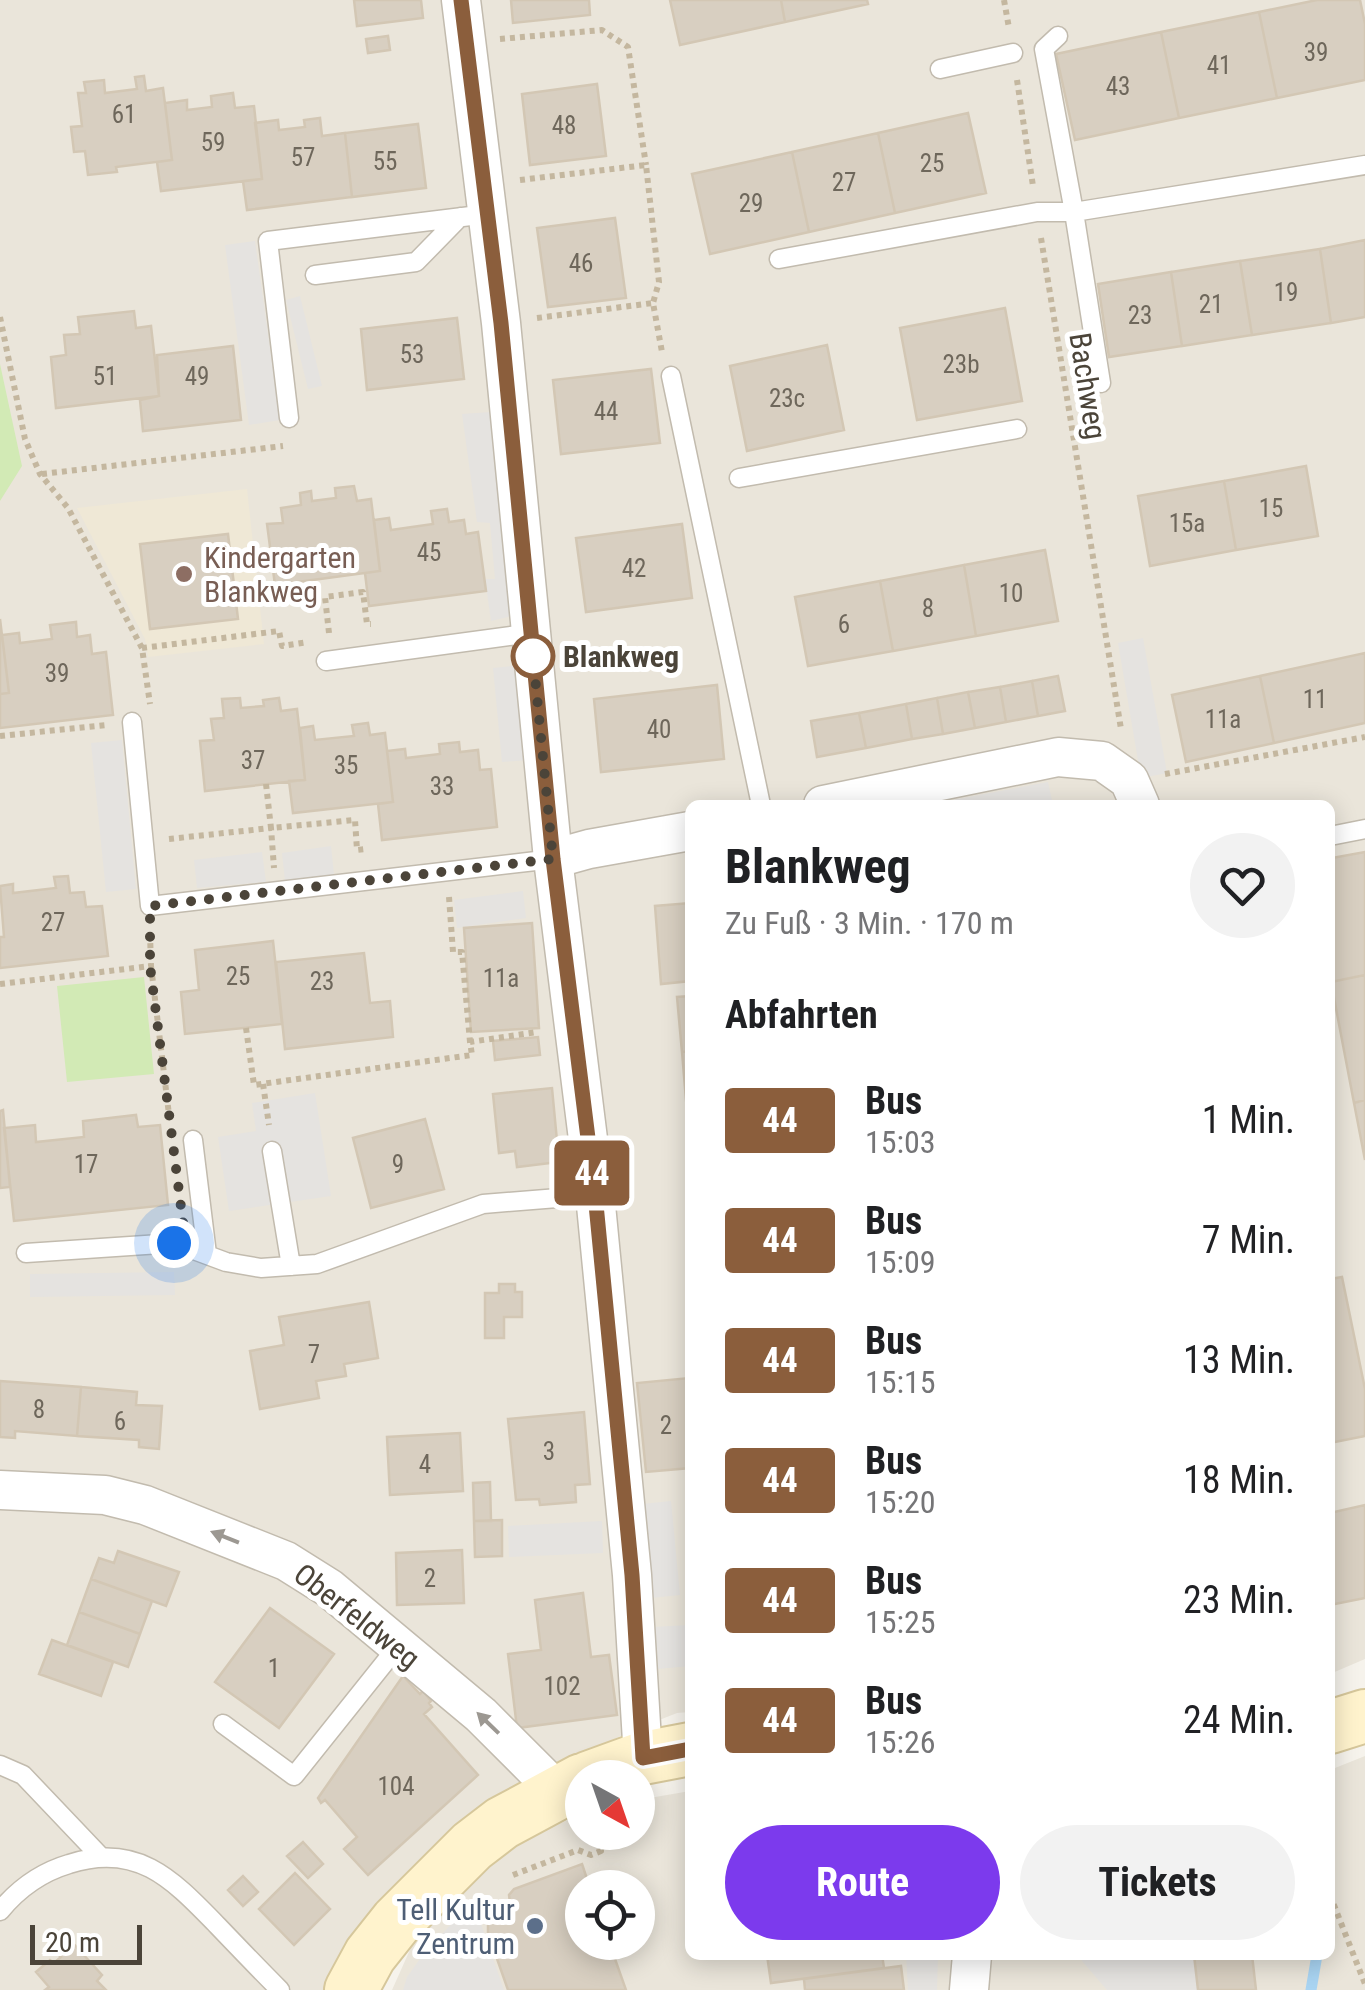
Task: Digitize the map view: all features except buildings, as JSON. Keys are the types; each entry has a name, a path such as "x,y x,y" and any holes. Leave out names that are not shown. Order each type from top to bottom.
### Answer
{"main road":[{"path":"1335,1725 1365,1716"},
{"path":"351,1990 370,1955 397,1921 472,1846 502,1822 565,1789"}],"street":[{"path":"462,0 474,216 501,323 553,859 595,1194 632,1575 666,1753"},
{"path":"848,800 1058,758 1102,761 1134,792"},
{"path":"553,859 685,832"},
{"name":"Oberfeldweg","path":"0,1490 105,1495 146,1504 286,1561 329,1588 481,1715 565,1775"},
{"path":"969,1990 972,1960"}],"lane":[{"path":"1058,36 1044,49 1101,383"},
{"path":"940,68 1013,53"},
{"path":"779,258 1037,212 1074,212 1365,165"},
{"path":"315,275 416,262 474,216"},
{"path":"289,418 268,241 474,216"},
{"path":"671,376 686,488 720,654 760,800"},
{"path":"739,478 1017,429"},
{"path":"326,660 532,633"},
{"path":"132,722 150,906 553,859"},
{"path":"1335,835 1365,829"},
{"path":"193,1140 207,1254"},
{"path":"272,1151 291,1266"},
{"path":"26,1253 174,1243 226,1262 261,1268 317,1264 483,1204 595,1194"},
{"path":"224,1724 294,1776 398,1646"},
{"path":"0,1765 23,1775 101,1857"},
{"path":"0,1911 22,1888 70,1864 101,1857 131,1860 165,1875 280,1990"}],"path":[{"name":"Bachweg","path":"1004,0 1134,792"},
{"path":"528,38 602,30 628,47 659,282 653,303 661,348"},
{"path":"534,178 646,165"},
{"path":"551,316 653,303"},
{"path":"0,318 25,440 40,474 68,508 142,648 152,722 0,736"},
{"path":"40,474 289,445 289,418"},
{"path":"330,639 325,596 352,593"},
{"path":"142,648 279,630 282,646 314,641"},
{"path":"1134,792 1365,736"},
{"path":"266,784 272,850"},
{"path":"354,807 358,850 375,848"},
{"path":"176,903 168,839 355,820"},
{"path":"246,1028 254,1085 472,1055 462,952 453,952 448,871"},
{"path":"150,906 150,966 172,1134"},
{"path":"0,984 150,966"},
{"path":"470,1042 573,1027"},
{"path":"263,1084 272,1151"},
{"path":"507,1879 578,1850 591,1855 601,1850"},
{"path":"1335,1908 1365,1984"}],"shaded area":[{"path":"0,0 1365,0 1365,1659 1335,1672 1335,800 685,800 685,1712 565,1760 490,1798 395,1900 339,1990 0,1990"},
{"path":"255,241 280,420 249,425 225,245"},
{"path":"300,296 322,386 308,389 286,300"},
{"path":"491,412 516,615 491,621 485,579 495,579 490,523 477,522 462,414"},
{"name":"Kindergarten Blankweg","path":"247,489 264,644 148,657 145,639 77,508"},
{"path":"1143,638 1167,773 1141,778 1118,643"},
{"path":"522,665 531,760 502,762 493,668"},
{"path":"122,740 136,889 106,892 91,743"},
{"path":"1048,782 1052,800 953,800"},
{"path":"331,846 334,875 285,881 282,853"},
{"path":"262,852 266,882 197,888 194,860"},
{"path":"523,891 526,918 457,928 454,900"},
{"path":"315,1093 331,1196 229,1211 218,1137 256,1131 252,1103"},
{"path":"174,1272 175,1295 30,1297 30,1274"},
{"path":"671,1501 680,1595 651,1598 642,1504"},
{"path":"602,1521 603,1553 509,1557 508,1526"},
{"path":"685,1625 685,1666 657,1669 653,1627"},
{"path":"1365,1756 1365,1990 392,1990 413,1943 478,1870 536,1834 565,1821 565,1850 655,1850 655,1797 685,1792 685,1960 1335,1960 1335,1768"},
{"path":"473,1901 504,1990 403,1990 407,1977 425,1952"},
{"path":"906,1960 938,1960 937,1990 908,1990"},
{"path":"1081,1960 1195,1960 1198,1990 1107,1990"}],"green space":[{"path":"0,364 22,466 0,501"},
{"path":"144,977 154,1074 67,1082 57,986"}],"waterway":[{"path":"1311,1990 1316,1960"}],"bus line":[{"name":"44","path":"461,0 501,323 553,859 595,1194 632,1575 643,1758 685,1750"}],"place":[{"name":"Kindergarten Blankweg","path":"184,574"},
{"name":"Blankweg","path":"533,656"},
{"name":"Tell Kultur Zentrum","path":"535,1926"}],"route":[{"path":"174,1243 186,1246 150,966 150,906 553,859 533,656"}]}
